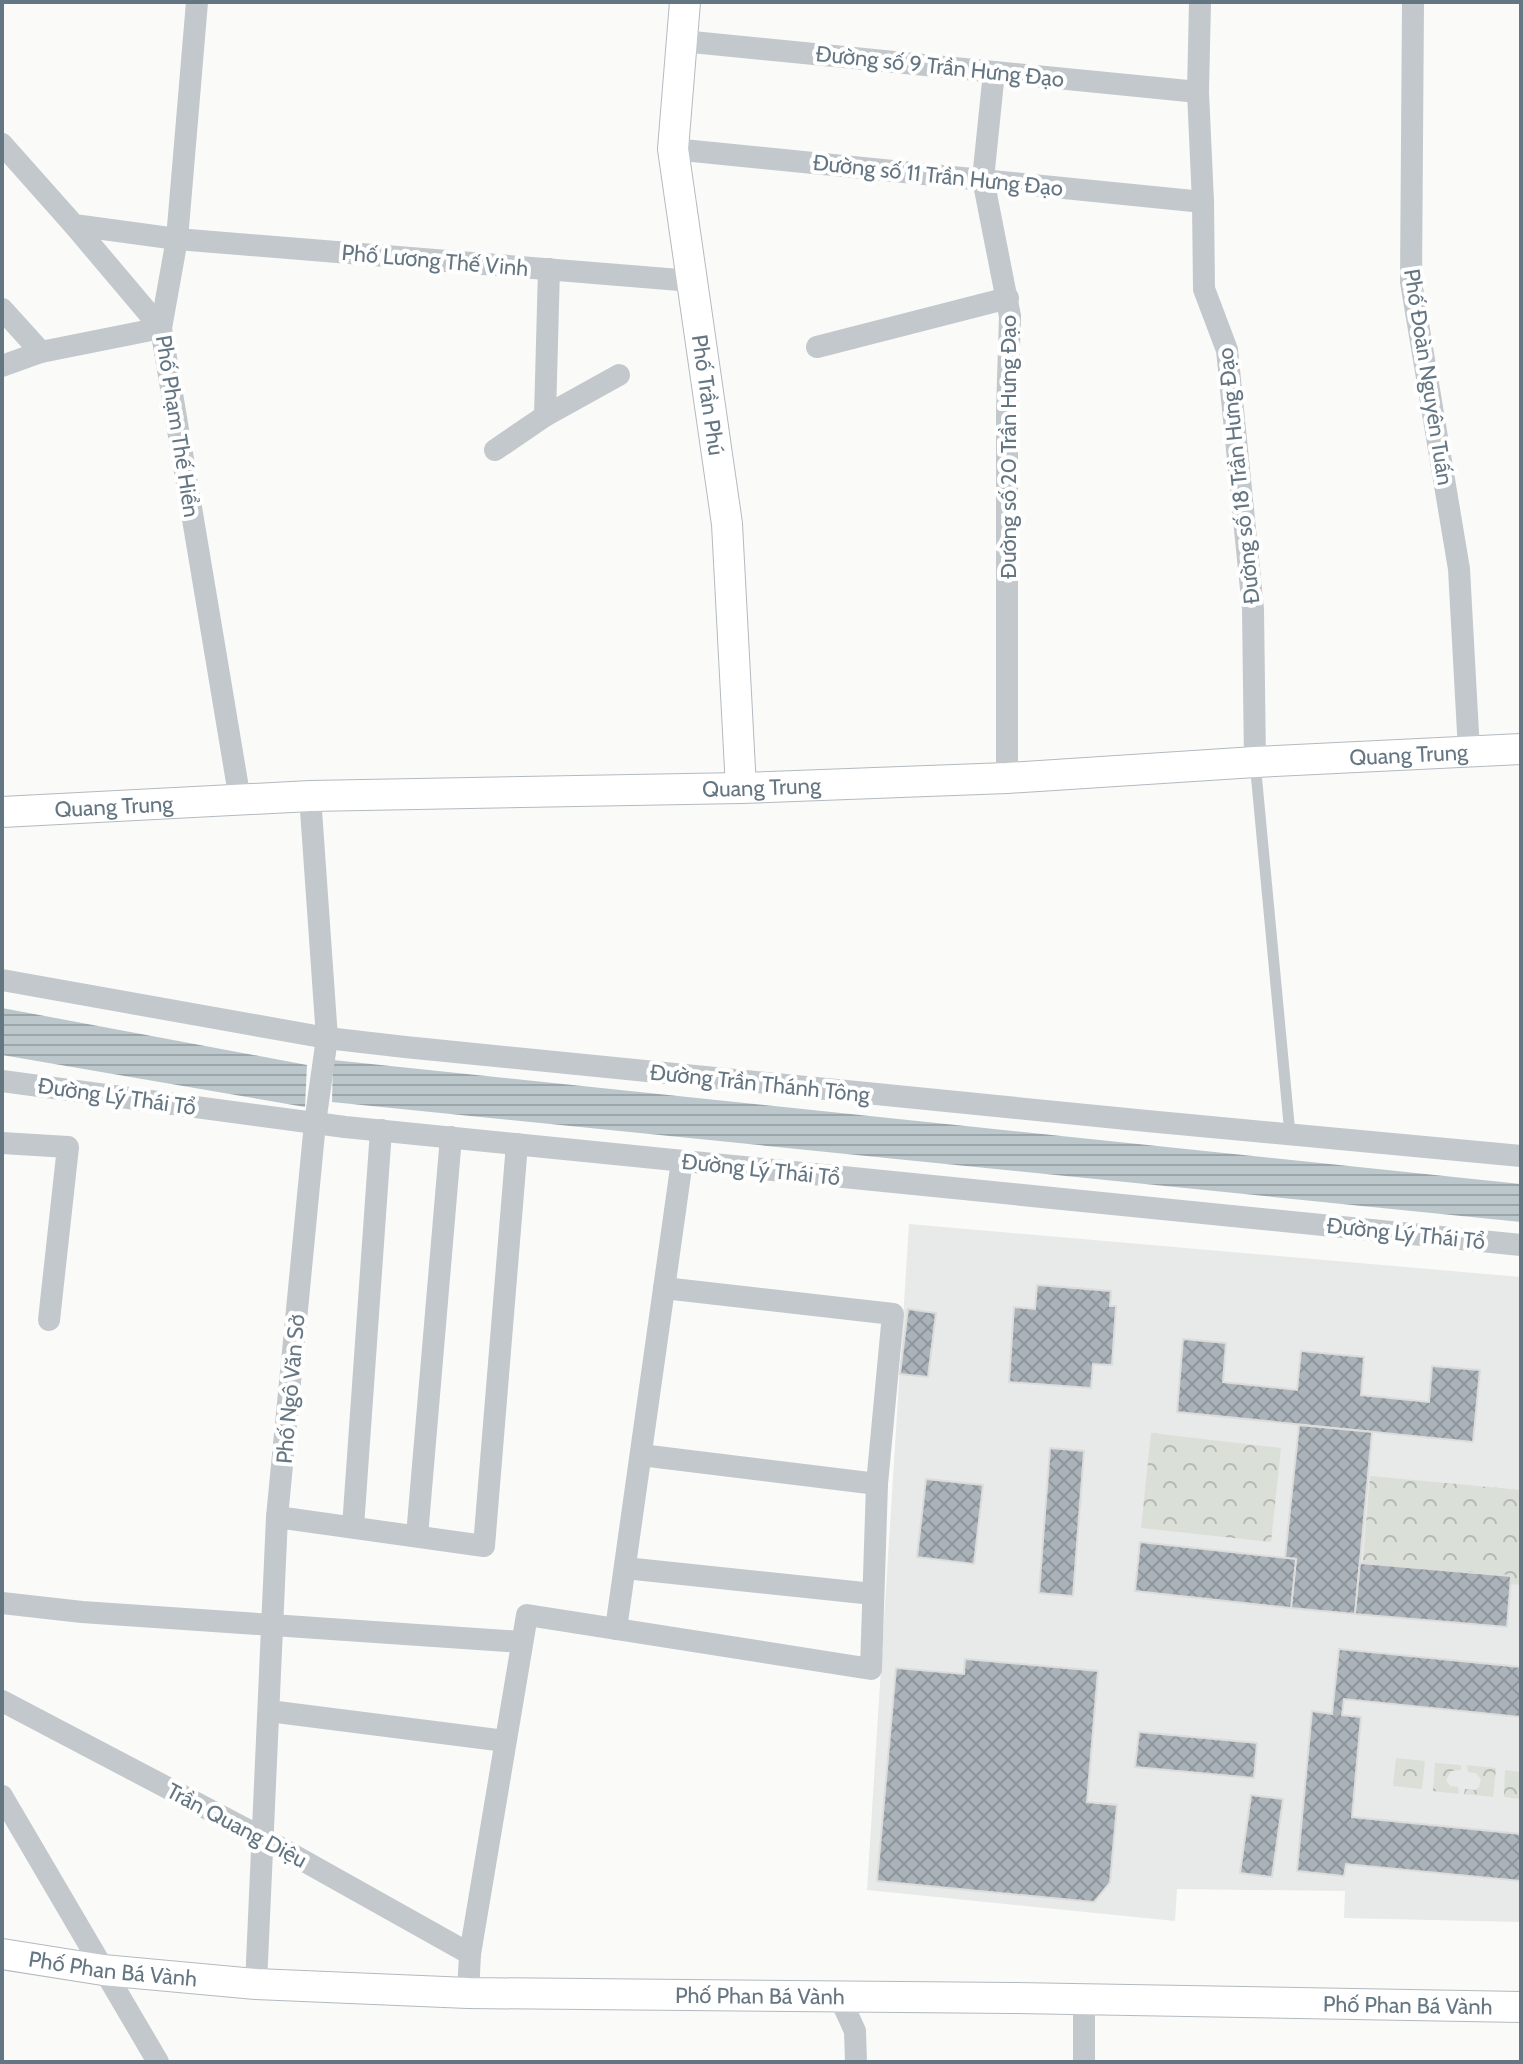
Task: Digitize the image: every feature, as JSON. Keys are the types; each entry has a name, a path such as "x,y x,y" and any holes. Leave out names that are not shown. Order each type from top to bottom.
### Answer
{"street":[{"name":"Phố Phạm Thế Hiển","path":"197,2 177,239 161,328 240,800"},
{"name":"Phố Trần Phú","path":"685,2 673,149 727,524 741,788"},
{"name":"Đường số 18 Trần Hưng Đạo","path":"1200,2 1198,92 1204,289 1227,350 1252,594 1255,762"},
{"name":"Phố Đoàn Nguyên Tuấn","path":"1413,2 1411,282 1459,569 1469,751"},
{"name":"Đường số 9 Trần Hưng Đạo","path":"682,41 1198,92"},
{"name":"Đường số 20 Trần Hưng Đạo","path":"994,72 983,179 1010,316 1007,778"},
{"path":"2,144 161,328 41,352 2,366"},
{"name":"Đường số 11 Trần Hưng Đạo","path":"673,149 1203,202"},
{"name":"Phố Lương Thế Vinh","path":"74,225 177,239 692,281"},
{"path":"545,416 549,269"},
{"path":"817,347 1008,298"},
{"path":"2,309 41,352"},
{"path":"495,450 545,416 619,375"},
{"name":"Quang Trung","path":"2,812 310,796 741,788 1007,778 1521,749"},
{"name":"Phố Ngô Văn Sở","path":"256,1984 277,1517 315,1123 326,1046 310,796"},
{"name":"Đường Trần Thánh Tông","path":"2,980 326,1046 1521,1156"},
{"name":"Đường Lý Thái Tổ","path":"2,1081 315,1123 1521,1245"},
{"path":"353,1527 381,1130"},
{"path":"417,1536 451,1137"},
{"path":"2,1143 68,1147 49,1320"},
{"path":"277,1517 484,1546 517,1144"},
{"path":"616,1629 682,1161"},
{"path":"468,1993 470,1954 527,1615 871,1669 877,1484 893,1314 664,1288"},
{"path":"641,1455 877,1484"},
{"path":"625,1568 873,1594"},
{"path":"2,1603 82,1612 522,1642"},
{"name":"Trần Quang Diệu","path":"2,1701 263,1838 470,1954"},
{"path":"269,1711 505,1741"},
{"path":"2,1796 158,2062"},
{"name":"Phố Phan Bá Vành","path":"2,1954 103,1970 256,1984 468,1993 1521,2007"},
{"path":"839,1996 855,2031 856,2062"},
{"path":"1084,1999 1084,2062"}],"lane":[{"path":"1255,762 1290,1134"}],"shaded area":[{"path":"2,1008 307,1065 305,1107 2,1055"},
{"path":"333,1060 1521,1184 1521,1222 332,1102"},
{"path":"909,1224 1521,1277 1521,1922 1344,1918 1345,1891 1177,1889 1175,1921 867,1890"}],"green space":[{"path":"1151,1433 1281,1448 1271,1542 1141,1528"},
{"path":"1370,1476 1521,1490 1521,1585 1362,1570"},
{"path":"1396,1758 1425,1761 1422,1789 1393,1786"},
{"path":"1435,1763 1461,1765 1461,1770 1451,1771 1446,1780 1450,1786 1458,1787 1459,1794 1433,1791"},
{"path":"1467,1765 1496,1768 1493,1797 1464,1794 1465,1789 1475,1790 1479,1787 1481,1779 1476,1773 1468,1772"},
{"path":"1505,1770 1521,1772 1521,1799 1504,1797"}],"building":[{"path":"1037,1285 1111,1291 1110,1306 1116,1306 1112,1365 1093,1364 1091,1388 1009,1382 1014,1307 1035,1309"},
{"path":"908,1309 936,1313 928,1377 900,1374"},
{"path":"1183,1339 1226,1343 1223,1382 1297,1390 1301,1351 1364,1357 1361,1395 1429,1402 1432,1366 1480,1370 1473,1442 1177,1412"},
{"path":"1299,1425 1372,1432 1355,1614 1291,1608 1296,1559 1285,1558"},
{"path":"1050,1448 1084,1451 1073,1596 1039,1593"},
{"path":"926,1479 983,1485 974,1564 917,1557"},
{"path":"1140,1542 1296,1559 1291,1608 1135,1591"},
{"path":"1360,1563 1511,1576 1507,1627 1355,1614"},
{"path":"1339,1649 1521,1667 1521,1717 1344,1699 1342,1715 1361,1717 1352,1817 1521,1834 1521,1881 1346,1864 1344,1876 1297,1871 1312,1711 1332,1714"},
{"path":"965,1659 1098,1671 1087,1802 1117,1805 1110,1882 1094,1902 877,1881 896,1668 964,1674"},
{"path":"1139,1732 1257,1743 1254,1778 1135,1767"},
{"path":"1251,1795 1283,1799 1272,1877 1240,1873"}]}
